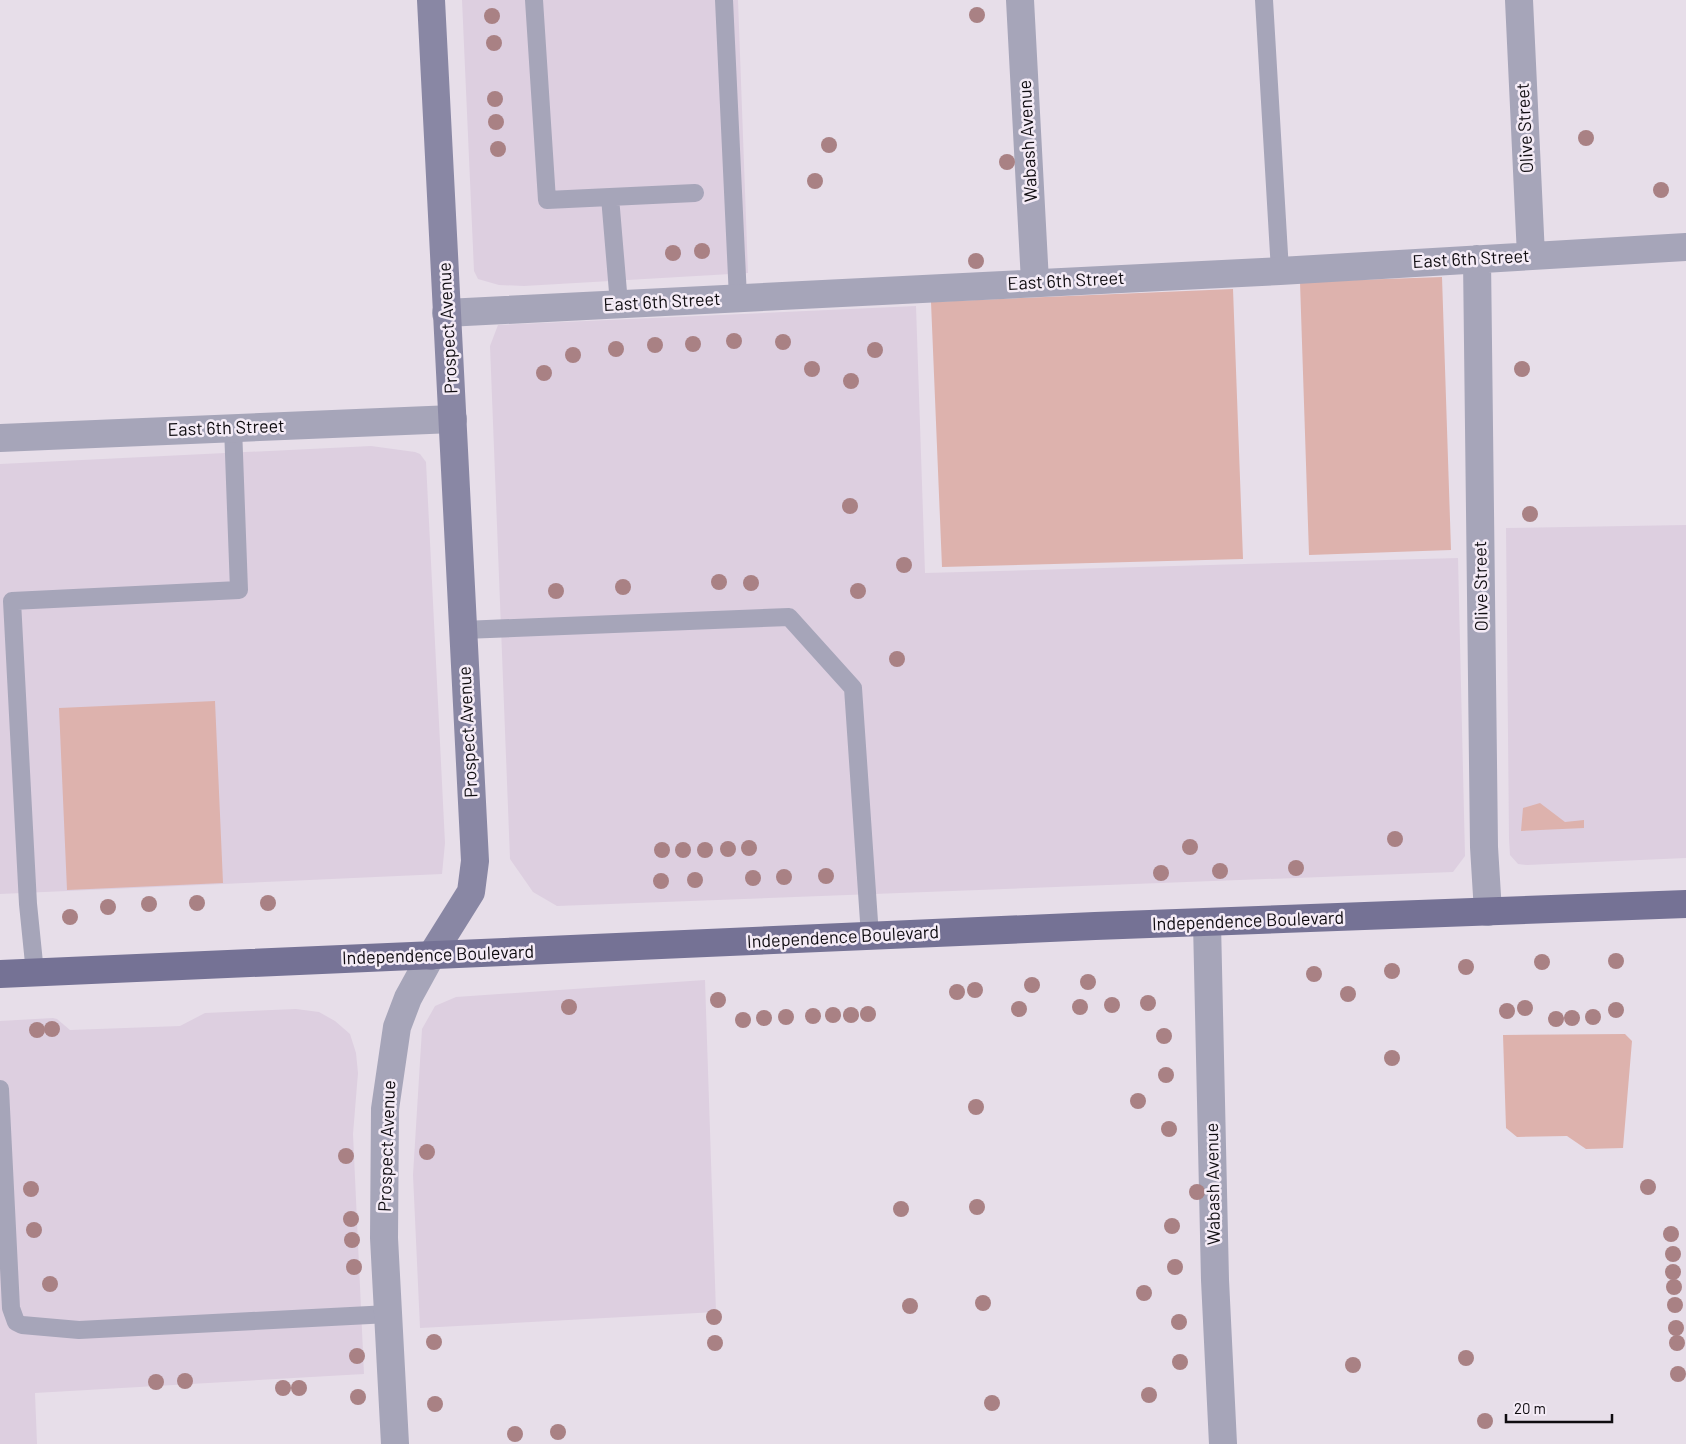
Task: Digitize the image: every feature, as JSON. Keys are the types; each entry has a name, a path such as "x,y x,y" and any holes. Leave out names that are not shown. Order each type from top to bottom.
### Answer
{"main road":[{"name":"Prospect Avenue","path":"431,0 475,861 471,892 431,956"},
{"name":"Independence Boulevard","path":"0,974 870,936 1686,904"}],"street":[{"name":"Wabash Avenue","path":"1020,0 1035,282"},
{"name":"Olive Street","path":"1519,0 1531,256"},
{"name":"East 6th Street","path":"446,314 1035,282 1280,271 1686,247"},
{"name":"Olive Street","path":"1477,259 1484,847 1488,912"},
{"name":"East 6th Street","path":"0,438 453,419"},
{"name":"Wabash Avenue","path":"1207,923 1215,1280 1224,1444"},
{"name":"Prospect Avenue","path":"395,1444 384,1238 385,1109 397,1027 408,998 431,956"}],"lane":[{"path":"534,0 547,200 695,193"},
{"path":"724,0 738,298"},
{"path":"1264,0 1280,271"},
{"path":"610,197 619,304"},
{"path":"34,973 12,601 240,590 232,427"},
{"path":"463,630 789,617 853,688 870,936"},
{"path":"0,1089 4,1276 16,1322 39,1327 79,1330 389,1314"}],"shaded area":[{"path":"462,0 738,0 748,273 524,286 499,285 478,279 474,271"},
{"path":"1442,277 1451,550 1309,555 1300,282"},
{"path":"1233,289 1243,559 942,567 931,302"},
{"path":"916,306 925,573 1458,558 1465,856 1453,872 557,906 533,892 510,859 490,346 498,325"},
{"path":"371,446 415,452 420,454 426,462 445,843 442,874 0,894 0,464"},
{"path":"1686,525 1686,858 1518,864 1510,855 1509,838 1506,528"},
{"path":"215,701 223,883 67,890 59,708"},
{"path":"1540,803 1565,822 1584,820 1584,828 1521,831 1523,808"},
{"path":"705,980 716,1312 420,1328 413,1175 422,1029 435,1006 456,997"},
{"path":"296,1009 319,1012 335,1021 350,1034 356,1053 358,1073 353,1134 364,1374 35,1393 37,1444 0,1444 0,1021 53,1018 70,1030 180,1026 205,1013"},
{"path":"1625,1034 1632,1041 1623,1148 1586,1149 1567,1136 1517,1137 1506,1128 1503,1035"}]}
